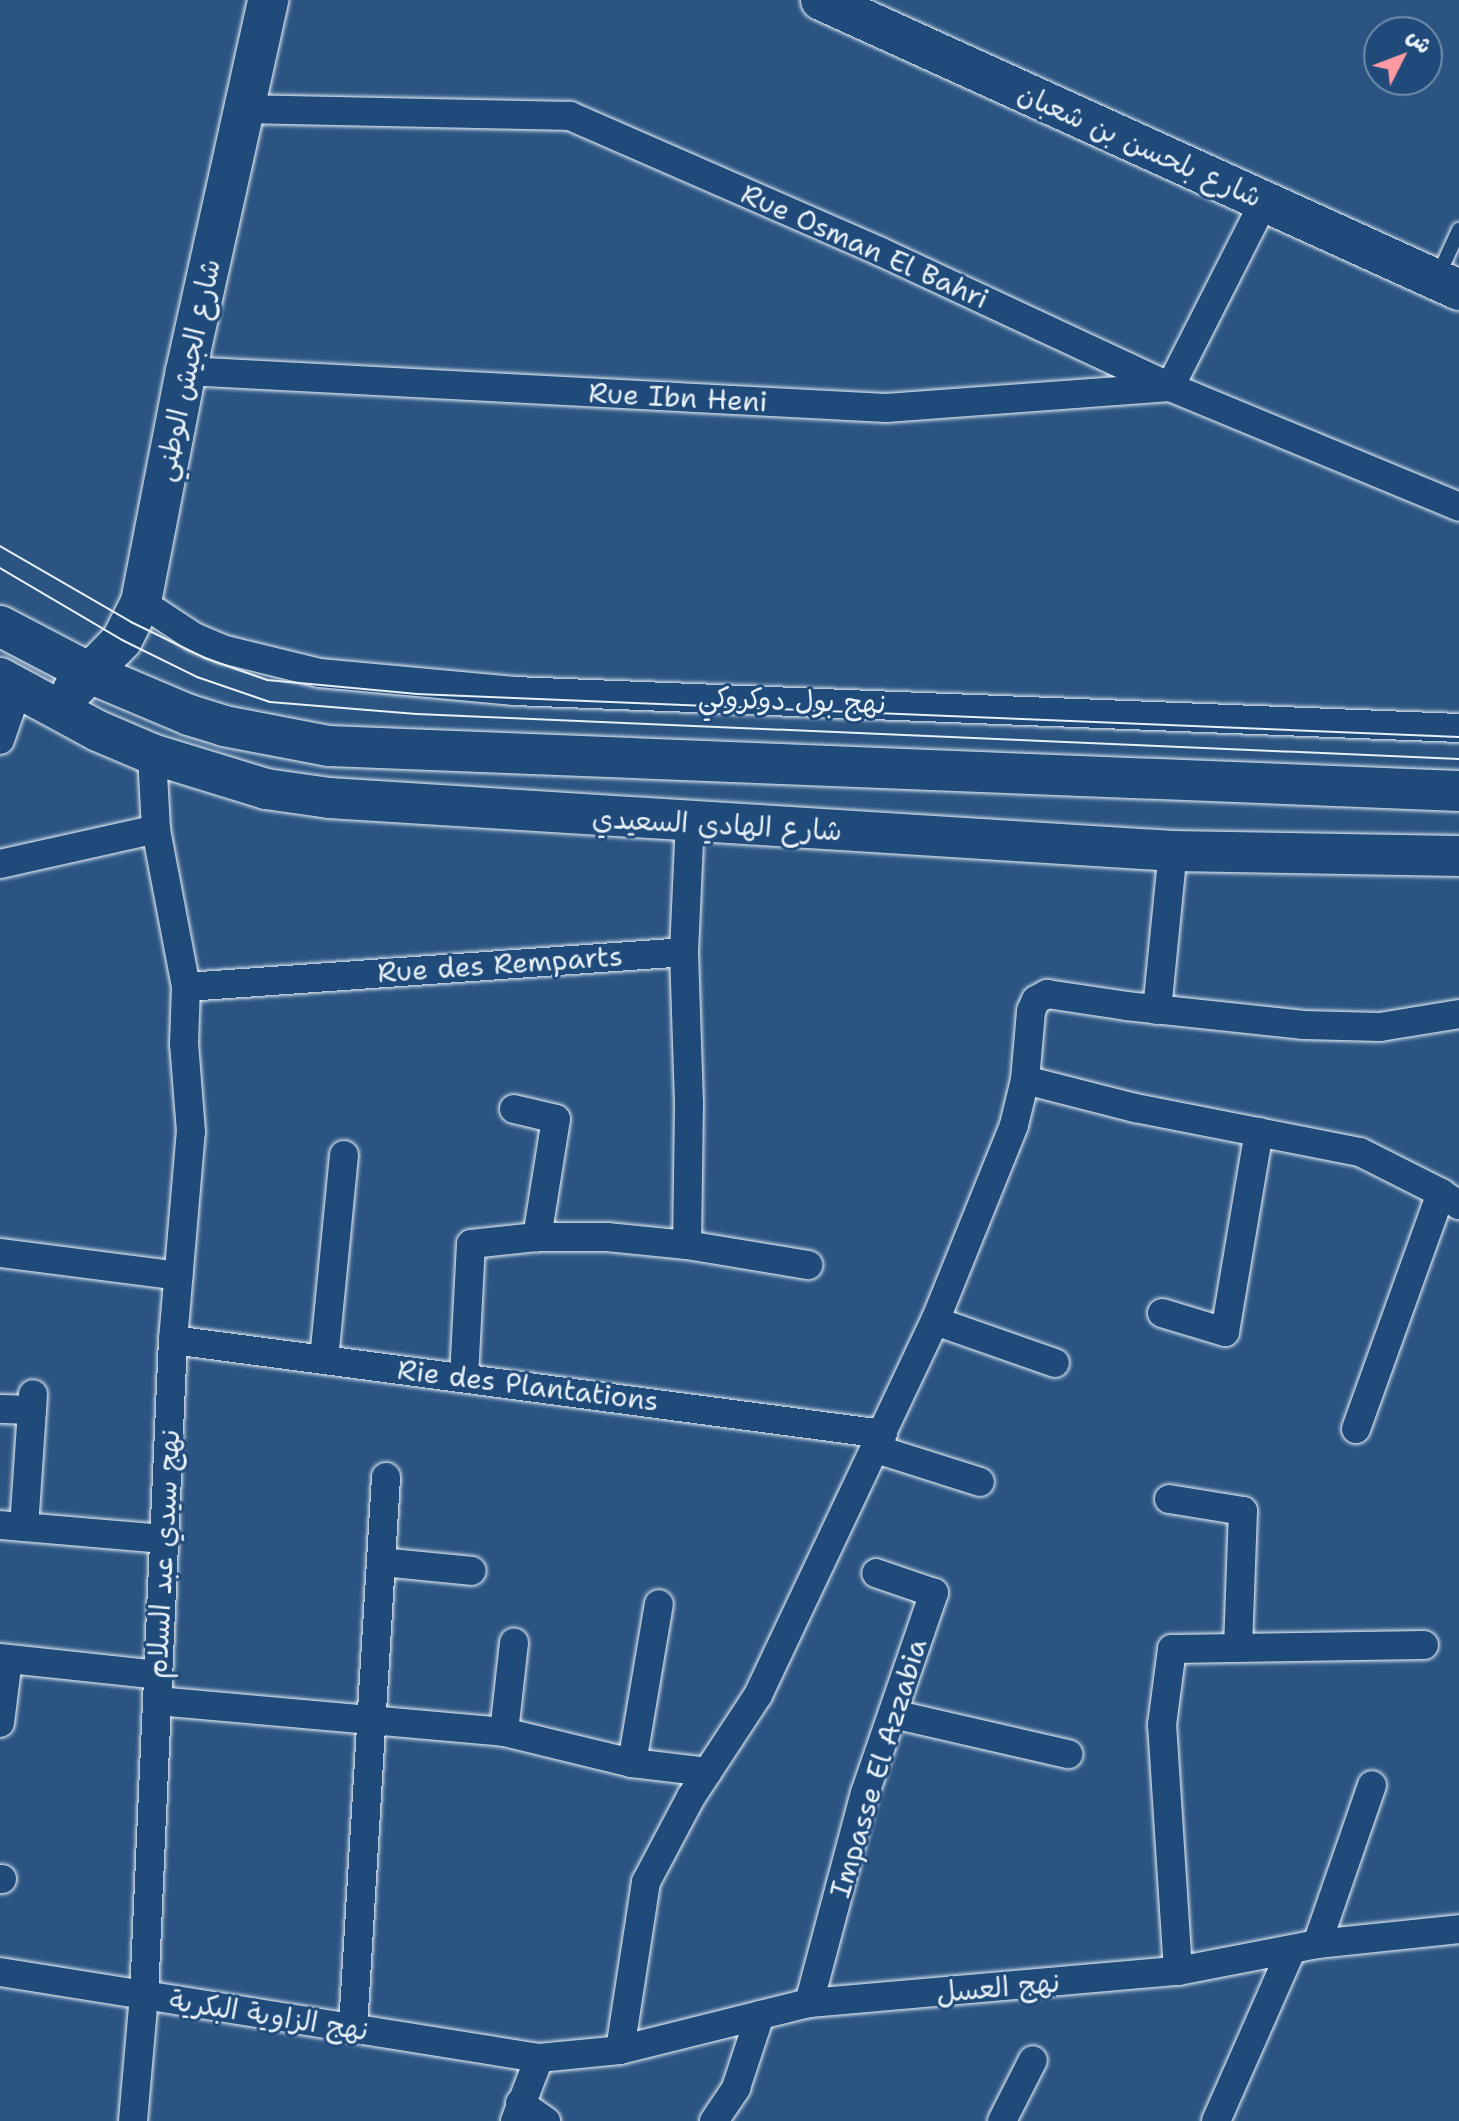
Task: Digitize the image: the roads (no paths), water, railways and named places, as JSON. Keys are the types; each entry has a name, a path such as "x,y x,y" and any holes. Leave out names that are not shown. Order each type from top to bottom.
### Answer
{"main road":[{"name":"شارع الجيش الوطني","path":"22,690 92,674 122,640 141,602 186,371 268,0"},
{"name":"شارع بلحسن بن شعبان","path":"821,0 1448,285"},
{"path":"0,626 141,697 224,726 329,746 1459,791"},
{"name":"شارع الهادي السعيدي","path":"22,690 152,754 266,789 329,798 1173,851 1459,856"}],"street":[{"name":"Rue Osman El Bahri","path":"243,109 570,116 879,251 1170,387 1459,507"},
{"path":"1170,387 1264,202"},
{"name":"Rue Ibn Heni","path":"186,371 886,408 1170,387"},
{"name":"نهج بول دوكروكي","path":"141,602 194,637 222,649 320,673 514,691 1459,728"},
{"path":"0,740 22,690"},
{"name":"نهج سيدي عبد السلام","path":"133,2121 144,1996 173,1340 191,1132 184,1044 186,987 156,829 152,754"},
{"path":"687,1245 689,1104 684,952 688,925 690,822"},
{"path":"0,864 156,829"},
{"path":"1157,1010 1173,851"},
{"name":"Rue des Remparts","path":"186,987 684,952"},
{"path":"620,2050 646,1882 673,1827 758,1695 935,1321 998,1167 1025,1080 1031,1011 1042,996 1304,1025 1380,1027 1459,1014"},
{"path":"1025,1080 1135,1108 1360,1152 1450,1199 1356,1429"},
{"path":"514,1109 556,1119 537,1237"},
{"path":"1162,1313 1225,1332 1259,1132"},
{"path":"324,1359 344,1155"},
{"path":"464,1377 471,1244 537,1237 607,1237 687,1245 808,1265"},
{"path":"0,1253 179,1276"},
{"path":"935,1321 1055,1363"},
{"name":"Rie des Plantations","path":"173,1340 464,1377 879,1441 980,1482"},
{"path":"0,1409 33,1402 12,1526 164,1539"},
{"path":"353,2028 386,1477"},
{"path":"1169,1499 1243,1511 1238,1648"},
{"path":"381,1562 472,1571"},
{"name":"Impasse El Azzabia","path":"809,2003 865,1793 934,1593 876,1573"},
{"path":"632,1763 659,1604"},
{"path":"504,1732 514,1643"},
{"path":"1178,1971 1162,1725 1172,1649 1424,1645"},
{"path":"0,1723 4,1659 158,1688 372,1719 504,1732 632,1763 707,1772"},
{"path":"893,1714 1068,1754"},
{"path":"1216,2121 1304,1948 1372,1785"},
{"name":"نهج العسل","path":"539,2058 620,2050 809,2003 1178,1971 1304,1948 1459,1929"},
{"name":"نهج الزاوية البكرية","path":"0,1972 539,2058"},
{"path":"714,2121 736,2088 760,2015"},
{"path":"539,2058 518,2112 546,2121"},
{"path":"1002,2121 1033,2060"}],"lane":[{"path":"1448,285 1459,230"}],"tram line":[{"path":"0,546 131,622 205,658 267,680 417,694 1459,737"},
{"path":"0,568 122,640 197,677 270,702 417,714 1459,759"}]}
